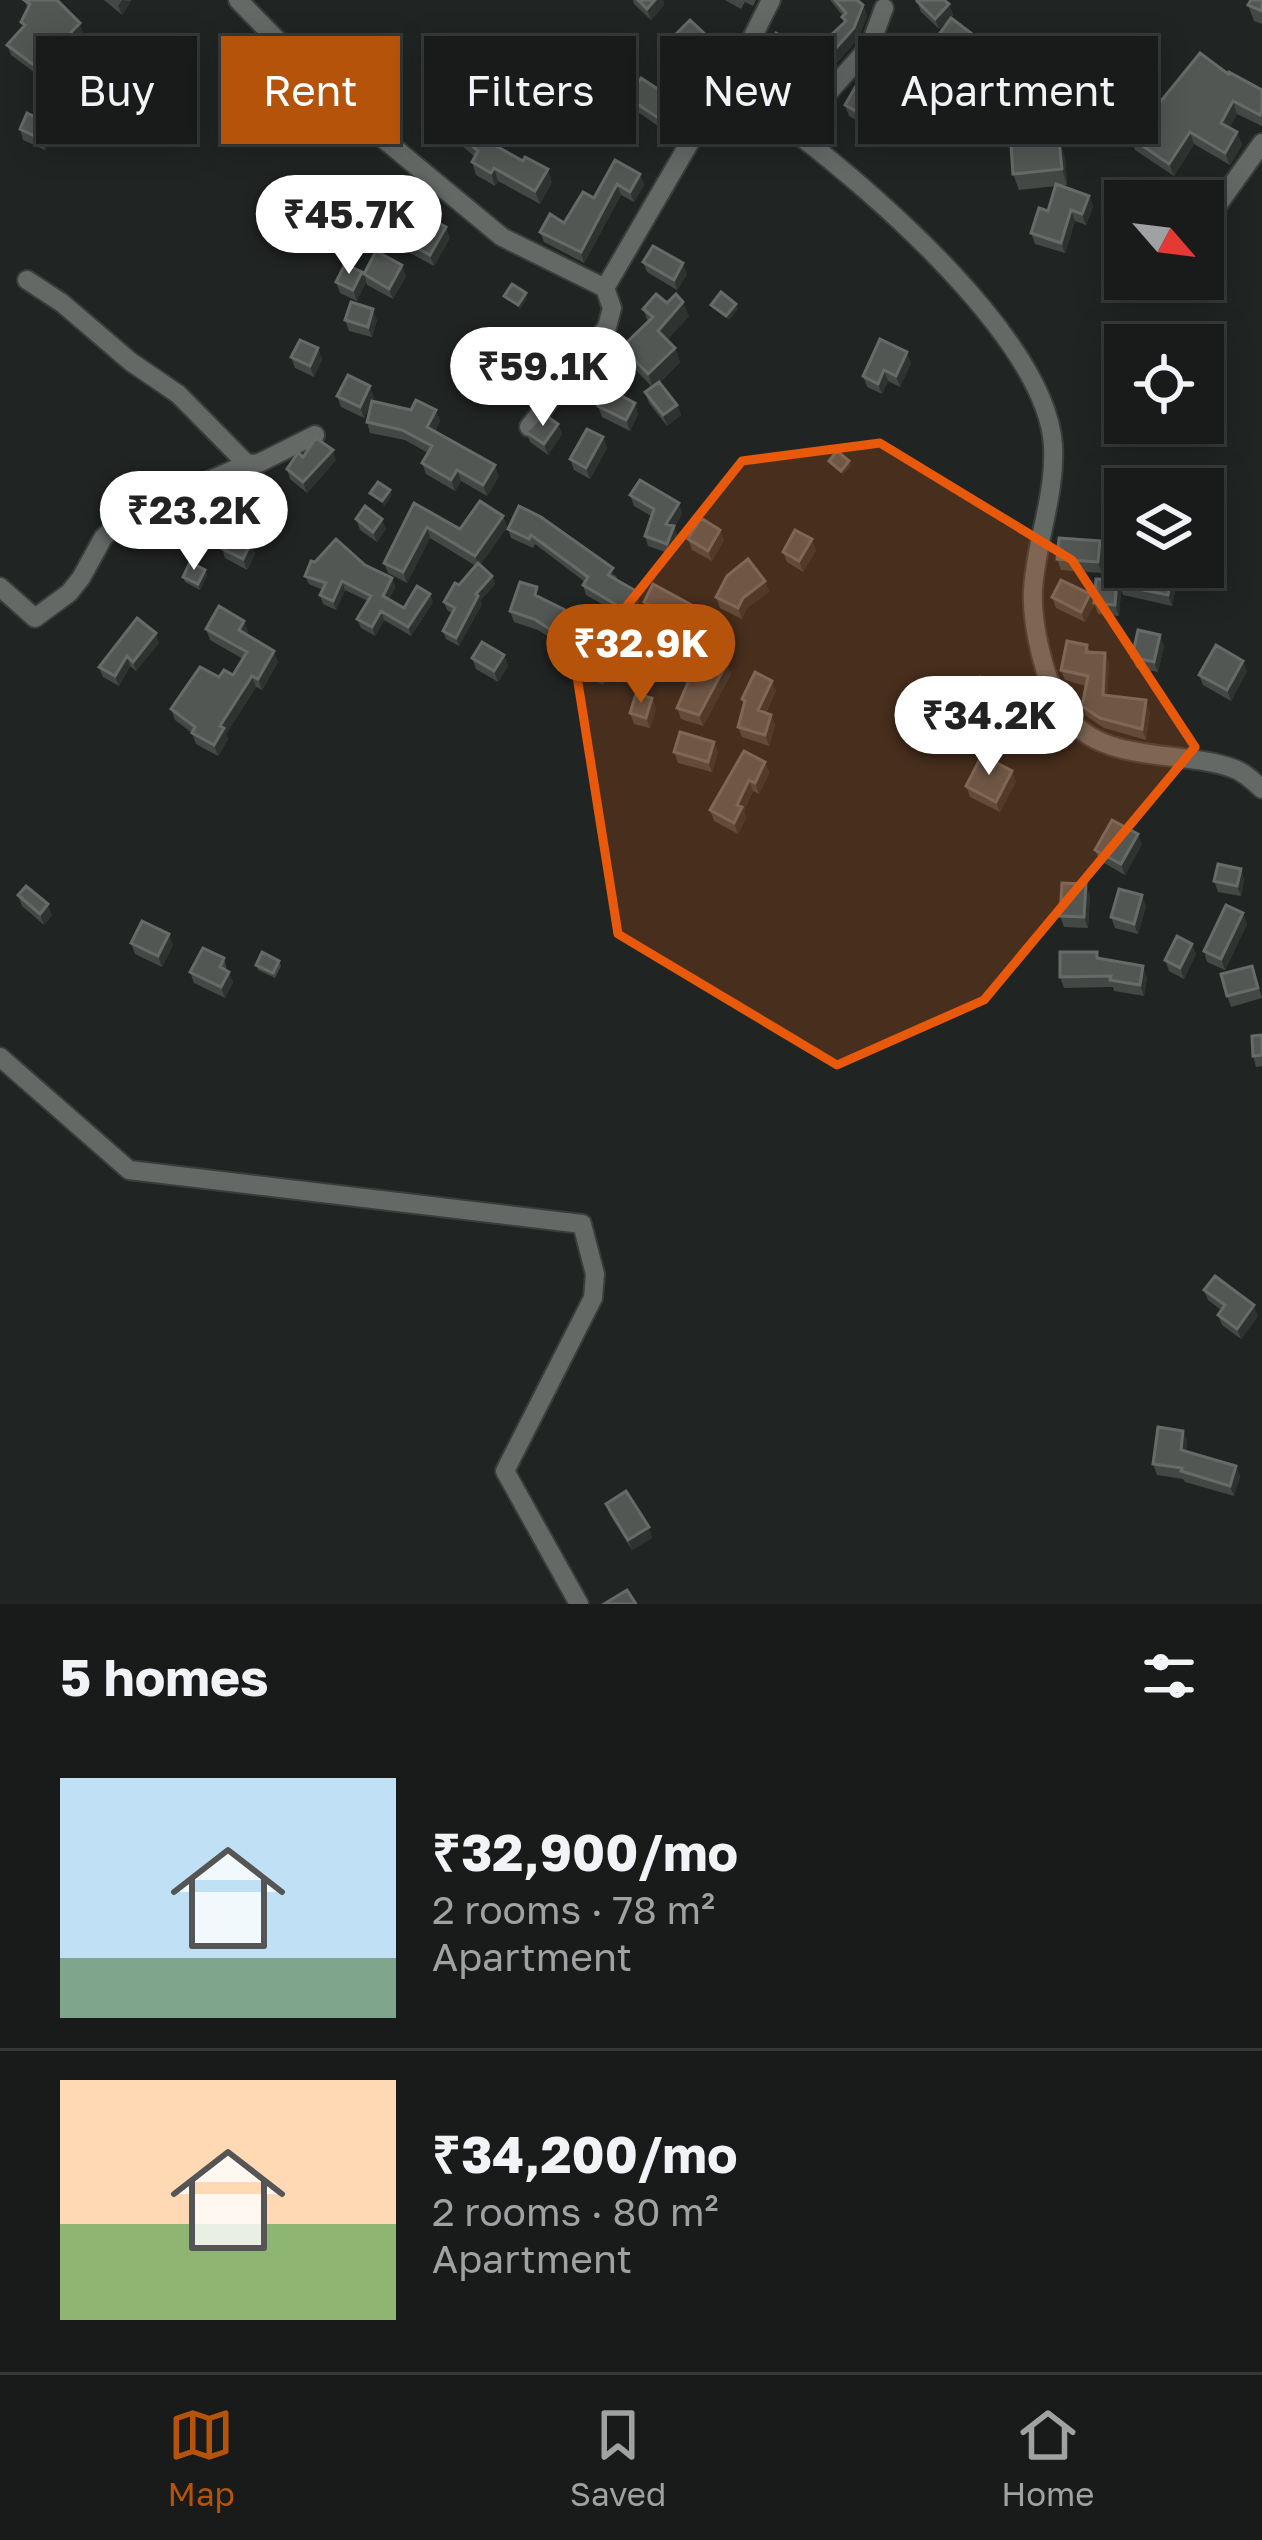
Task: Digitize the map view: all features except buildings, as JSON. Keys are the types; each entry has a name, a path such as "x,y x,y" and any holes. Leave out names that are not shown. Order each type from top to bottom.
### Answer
{"street":[{"path":"238,0 332,97 502,237 604,288 612,308 607,327 529,427"},
{"path":"753,36 771,0"},
{"path":"834,86 870,46 884,8"},
{"path":"1224,196 1262,143"},
{"path":"604,288 689,144"},
{"path":"809,144 951,267 1028,371 1045,408 1053,443 1050,488 1032,592 1044,671 1063,711 1081,732 1109,747 1237,769 1262,789"},
{"path":"27,280 178,394 247,464"},
{"path":"0,586 35,618 81,578 103,538 154,487 202,483 259,463 314,435"},
{"path":"0,1057 129,1170 582,1224 595,1274 592,1298 506,1471 579,1604"}],"highlighted area":[{"path":"880,443 1072,560 1195,747 984,1000 837,1065 618,934 576,670 742,461"}]}
